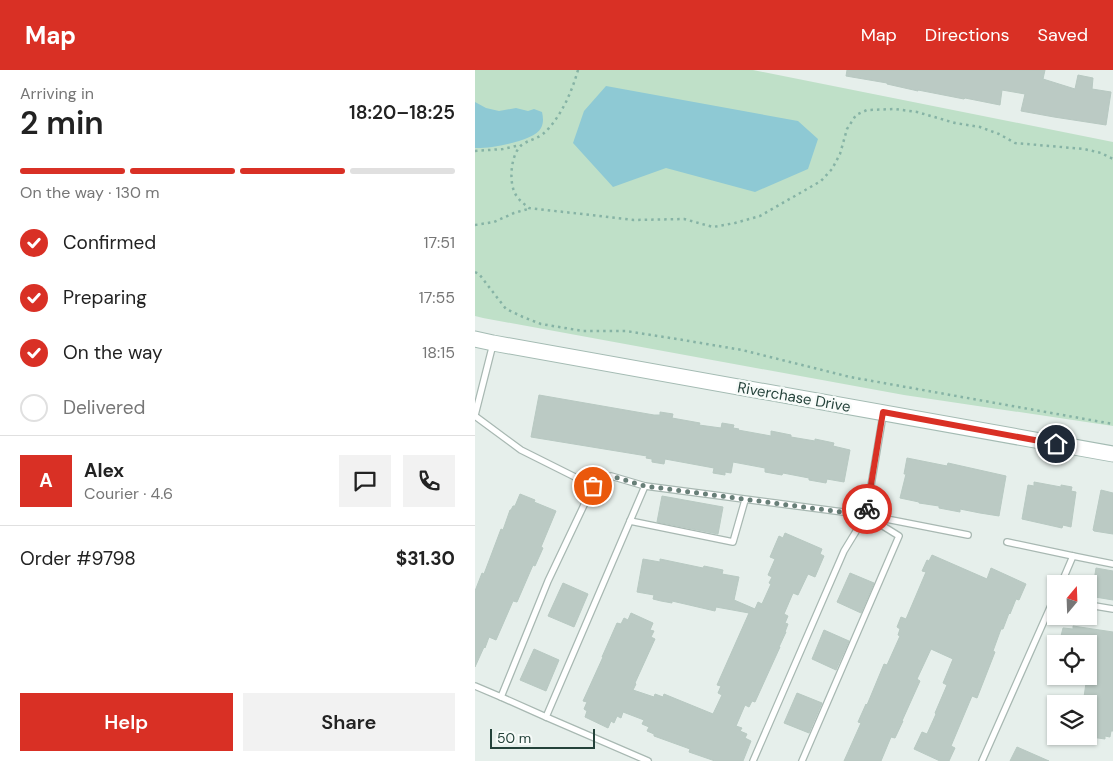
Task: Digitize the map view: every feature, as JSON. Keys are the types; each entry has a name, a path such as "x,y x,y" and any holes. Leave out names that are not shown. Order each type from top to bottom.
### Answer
{"street":[{"name":"Riverchase Drive","path":"475,338 493,343 1113,454"}],"lane":[{"path":"493,343 475,416 521,450 593,486"},
{"path":"753,761 844,551 866,516 883,412"},
{"path":"501,697 548,581 593,486 611,476 645,486 866,516 968,535"},
{"path":"546,717 645,486"},
{"path":"630,521 733,542 745,500"},
{"path":"802,761 899,536 866,516"},
{"path":"1007,542 1113,564"},
{"path":"1065,575 1073,556"},
{"path":"1097,606 1113,609"},
{"path":"982,761 1047,617"},
{"path":"475,686 648,761"}],"path":[{"path":"475,151 503,149 539,138 549,129 562,110 574,86 578,70"},
{"path":"475,225 494,222 529,208 634,220 684,220 713,227 761,216 821,181 832,170 840,154 847,129 856,115 867,110 895,109 917,112 955,123 980,127 999,134 1015,143 1084,149 1113,159"},
{"path":"522,144 515,154 511,174 514,190 519,200 529,208"},
{"path":"475,272 479,274 506,309 541,324 583,331 626,332 742,350 850,377 1113,424"}],"green space":[{"path":"475,70 753,70 1113,142 1113,426 904,395 475,316"}],"water":[{"path":"606,86 798,121 818,139 808,169 755,192 666,168 613,187 573,143 584,111"},
{"path":"475,102 486,108 499,111 516,108 528,111 534,109 542,112 542,126 537,133 521,140 500,146 475,148"}],"building":[{"path":"847,70 1045,70 1043,79 1075,89 1078,75 1093,78 1092,89 1111,92 1106,125 1021,111 1025,94 1002,90 1000,105 846,76"},
{"path":"539,395 654,415 660,415 660,412 673,414 672,418 700,423 699,425 721,428 722,423 734,425 733,428 738,430 771,436 771,431 791,435 791,437 834,443 833,446 850,450 844,482 827,479 826,483 809,480 809,478 783,473 782,475 765,472 765,468 733,462 731,473 725,472 725,475 713,473 714,468 665,459 664,464 652,462 652,459 646,458 647,456 531,437"},
{"path":"907,458 947,466 948,463 1006,476 999,516 960,509 960,512 900,498 906,474 904,474"},
{"path":"1034,482 1072,487 1071,491 1076,492 1071,527 1063,525 1062,528 1022,519 1028,485 1034,486"},
{"path":"1101,490 1113,493 1113,534 1093,530"},
{"path":"520,494 556,511 541,547 543,548 535,566 533,565 517,602 513,601 496,640 489,637 475,667 475,591 482,573 484,574 501,529 503,530 510,510 515,506"},
{"path":"662,496 723,507 718,534 657,522"},
{"path":"785,533 822,549 820,554 824,556 815,577 808,574 798,595 793,593 784,614 788,616 785,623 788,624 780,647 755,702 752,701 749,707 745,705 736,726 742,728 740,731 747,734 745,738 751,741 743,761 715,761 689,752 690,749 654,736 654,734 647,731 649,727 642,724 644,720 623,712 621,718 617,716 614,723 611,721 608,728 585,717 587,711 584,709 587,702 583,701 617,623 621,624 624,618 628,620 631,613 653,623 650,630 654,631 651,637 655,639 633,690 654,697 655,694 663,697 664,694 713,714 722,695 718,693 721,686 717,685 749,613 716,607 715,611 672,601 672,603 661,601 653,599 654,595 637,592 643,559 660,562 660,559 703,568 704,566 723,570 722,574 739,577 734,600 755,609 758,602 762,604 771,584 769,583 772,577 768,575 775,559 770,557 779,536 783,538"},
{"path":"932,555 987,579 991,568 1026,584 1019,600 1016,599 1003,629 1001,629 993,651 995,652 977,698 972,696 951,746 955,748 949,761 940,761 914,749 922,732 927,734 936,714 947,685 943,683 953,659 931,649 917,679 920,681 903,721 895,738 891,737 881,761 844,761 861,723 858,722 866,704 884,664 887,665 900,636 898,635 900,629 897,627 901,617 906,619 926,572 922,571 927,560 929,561"},
{"path":"1096,568 1113,571 1113,600 1097,597 1097,575 1095,575"},
{"path":"850,573 874,583 861,613 837,602"},
{"path":"563,583 588,594 574,627 548,616"},
{"path":"1073,626 1113,632 1113,731 1111,731 1110,737 1105,736 1105,739 1097,738 1097,695 1084,695 1086,685 1097,685 1097,635 1061,635 1063,628 1073,629"},
{"path":"824,630 849,641 836,670 812,659"},
{"path":"534,649 559,660 546,691 520,680"},
{"path":"797,693 822,703 809,733 784,723"},
{"path":"1017,747 1049,761 1010,761"}],"way so far":[{"path":"593,486 611,476 645,486 866,516 867,509"}],"route":[{"path":"867,509 883,412 1056,444"}]}
